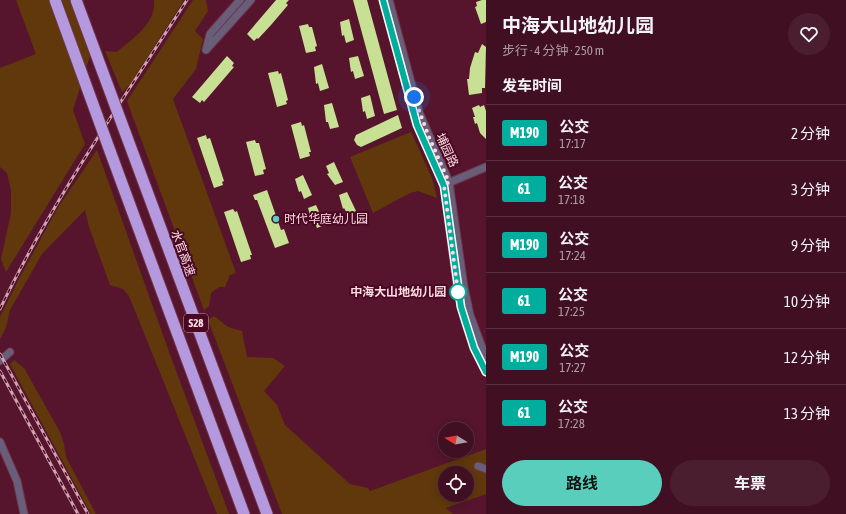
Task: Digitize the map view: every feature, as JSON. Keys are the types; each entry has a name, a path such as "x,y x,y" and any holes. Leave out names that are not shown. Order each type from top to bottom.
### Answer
{"highway":[{"name":"S28","path":"55,0 244,514"},
{"name":"水官高速","path":"76,0 267,514"}],"street":[{"path":"240,0 210,34 206,50 251,0"},
{"name":"埔园路","path":"383,0 417,125 447,184 461,307 474,348 486,372"},
{"name":"埔园路","path":"389,0 419,112 447,184 470,315 486,358"},
{"path":"447,184 486,167"},
{"path":"0,361 10,352"},
{"path":"0,442 17,481 24,514"},
{"path":"478,466 486,468"}],"shaded area":[{"path":"16,0 70,0 90,56 73,110 85,144 6,272 1,259 11,213 11,190 7,173 0,167 0,68 36,54"},
{"path":"154,0 184,0 129,86 122,92 105,51 117,52 143,29 148,23 154,9"},
{"path":"193,0 206,0 208,11 195,31 203,39 196,69 173,99 236,273 230,275 225,287 219,287 211,293 209,306 204,310 127,101"},
{"path":"411,132 432,178 437,198 418,191 410,193 373,213 350,157"},
{"path":"97,150 229,514 217,514 129,296 123,289 110,285 89,227 85,210 42,254 10,310 6,328 0,339 0,317 20,277 57,209"},
{"path":"214,316 228,327 242,331 247,357 273,358 285,366 264,391 277,405 285,425 350,484 368,488 370,491 438,466 438,502 463,502 446,508 453,514 282,514 208,320"},
{"path":"14,360 24,368 60,432 66,457 96,514 91,514 10,364"},
{"path":"486,449 486,494 474,498 474,466 439,466 461,458 474,458 474,453"}],"building":[{"path":"276,0 289,0 286,3 288,5 258,39 257,38 254,41 247,34"},
{"path":"353,0 367,0 397,110 384,114"},
{"path":"486,0 486,22 481,24 475,7 477,6 476,2"},
{"path":"349,19 354,40 346,43 344,35 342,36 340,22"},
{"path":"308,24 309,27 312,27 317,46 315,47 316,51 306,53 299,26"},
{"path":"482,44 486,47 485,88 482,88 482,93 469,95 467,79 469,79 470,68 475,52 478,53"},
{"path":"227,56 234,63 232,66 234,67 204,102 202,100 200,103 192,97"},
{"path":"358,56 364,76 355,79 353,71 351,72 349,58"},
{"path":"322,64 329,88 320,91 318,83 316,84 314,67"},
{"path":"278,71 279,74 281,73 288,100 286,101 287,104 277,107 268,73"},
{"path":"370,95 375,116 367,119 365,111 363,112 361,98"},
{"path":"332,103 339,127 330,129 328,122 326,122 324,105"},
{"path":"479,105 480,107 484,105 486,111 486,139 480,133 477,123 475,124 473,117 475,117 472,108"},
{"path":"398,115 402,128 361,147 357,145 354,140 356,135"},
{"path":"301,122 302,126 304,125 311,152 309,152 310,156 300,159 291,125"},
{"path":"206,135 207,139 210,138 224,181 222,182 223,185 214,188 197,138"},
{"path":"255,140 256,143 259,143 266,169 263,170 264,174 255,176 246,142"},
{"path":"334,162 343,182 335,185 327,174 329,173 326,166"},
{"path":"303,175 312,195 304,199 301,191 299,192 295,179"},
{"path":"267,190 281,230 284,229 289,243 275,248 257,200 255,200 253,195"},
{"path":"347,192 356,211 348,215 344,208 343,209 339,195"},
{"path":"316,205 325,225 317,228 314,221 312,222 308,208"},
{"path":"233,209 235,212 237,211 252,255 250,255 251,259 241,262 224,212"}],"railway":[{"path":"0,309 20,269 65,190 187,0"},
{"path":"0,354 88,514"},
{"path":"0,371 78,514"}],"bus line":[{"name":"M190","path":"383,0 410,104 424,143 444,186 461,307 474,348 486,372"}],"place":[{"name":"时代华庭幼儿园","path":"276,219"},
{"name":"中海大山地幼儿园","path":"458,292"}],"route":[{"path":"414,97 429,137 447,174 449,182 444,186 458,292"}]}
